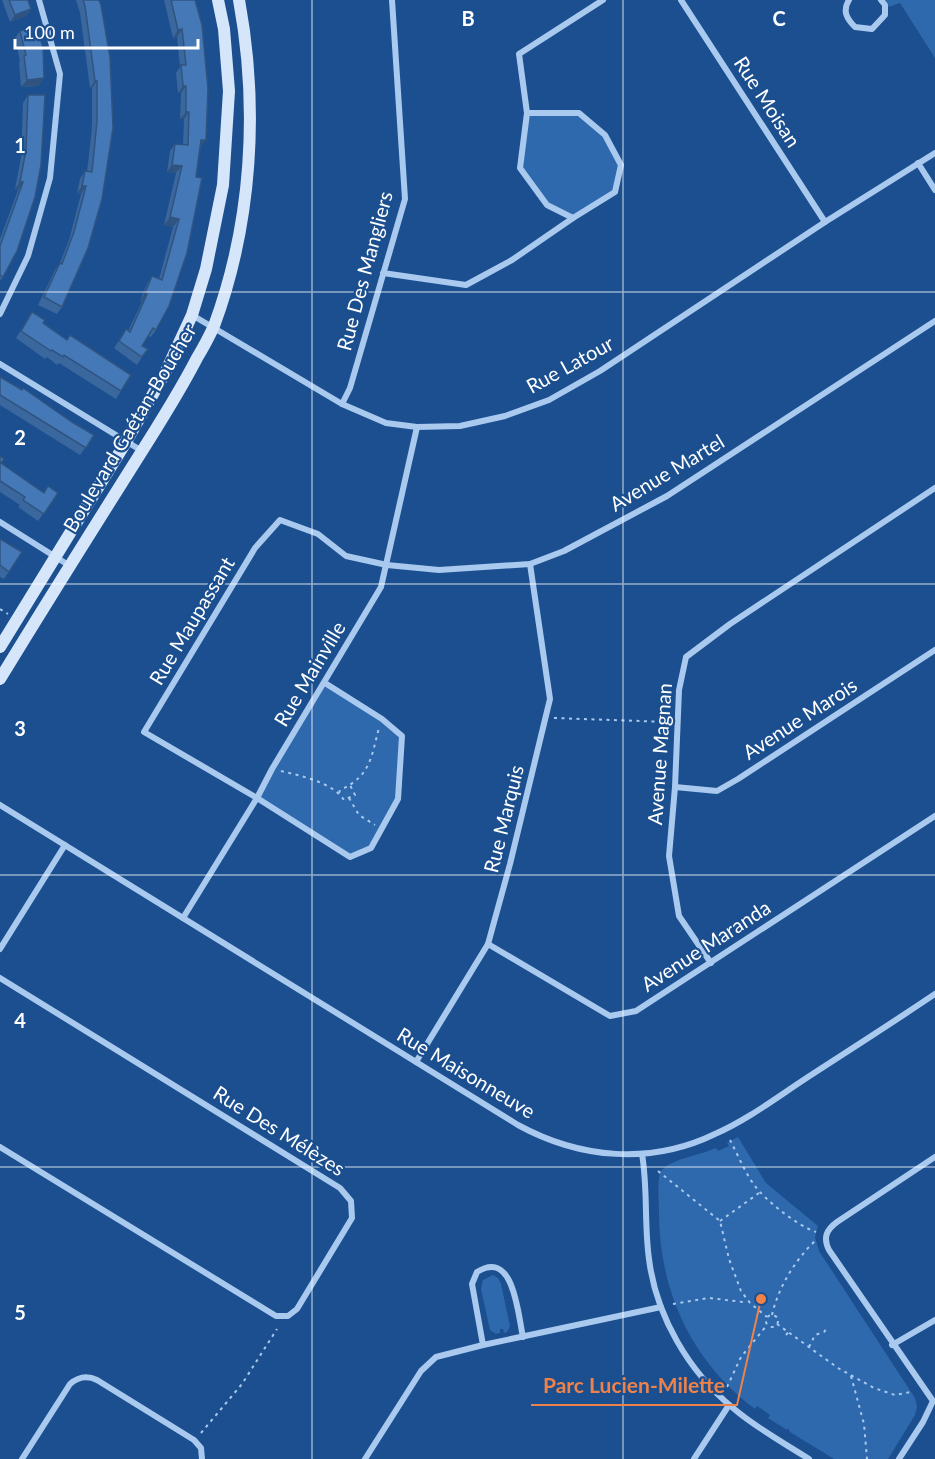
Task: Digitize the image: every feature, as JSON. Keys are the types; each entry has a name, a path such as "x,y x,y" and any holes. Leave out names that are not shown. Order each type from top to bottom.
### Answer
{"street":[{"path":"0,314 28,256 50,178 60,74 39,0"},
{"name":"Boulevard Gaétan-Boucher","path":"0,647 126,442 166,370 192,315 206,268 223,185 229,91 224,29 218,0"},
{"name":"Boulevard Gaétan-Boucher","path":"0,679 142,452 185,381 213,328 226,289 241,226 250,155 245,30 239,0"},
{"name":"Rue Des Mangliers","path":"342,404 350,388 405,199 393,0"},
{"path":"573,218 547,205 520,168 527,113 519,54 603,0"},
{"name":"Rue Moisan","path":"681,0 825,222"},
{"path":"849,0 845,6 846,18 855,27 872,29 885,15 885,5 881,0"},
{"path":"383,273 466,285 512,260 615,192 621,165 605,135 579,113 527,113"},
{"name":"Rue Latour","path":"192,315 342,404 386,423 417,428 460,426 505,416 549,400 600,371 825,222 935,153"},
{"path":"918,163 935,190"},
{"name":"Avenue Martel","path":"387,565 439,570 530,564 564,551 667,496 935,321"},
{"path":"0,364 142,452"},
{"name":"Rue Mainville","path":"183,918 381,587 417,428"},
{"name":"Avenue Magnan","path":"711,963 679,916 669,856 675,787 679,690 686,657 730,624 935,488"},
{"name":"Rue Maupassant","path":"256,798 144,732 255,548 280,519 318,534 346,556 387,565"},
{"path":"0,522 70,566"},
{"name":"Rue Marquis","path":"416,1062 488,944 546,718 550,699 530,564"},
{"name":"Avenue Marois","path":"675,787 717,791 935,650"},
{"path":"256,798 350,857 371,848 398,800 402,736 382,720 325,683"},
{"name":"Rue Maisonneuve","path":"0,805 518,1125 544,1138 593,1153 642,1154 687,1146 720,1132 789,1090 935,994"},
{"name":"Avenue Maranda","path":"488,944 610,1016 636,1011 935,816"},
{"path":"0,949 65,845"},
{"name":"Rue Des Mélèzes","path":"0,978 340,1188 351,1201 352,1218 297,1309 288,1316 276,1316 0,1147"},
{"path":"642,1154 647,1248 653,1282 661,1307 674,1334 694,1366 729,1405 746,1419 809,1459"},
{"path":"899,1459 934,1400 892,1345 829,1250 826,1236 829,1229 837,1222 935,1157"},
{"path":"483,1345 472,1284 477,1272 487,1268 498,1268 509,1276 523,1337"},
{"path":"365,1459 424,1367 441,1355 661,1307"},
{"path":"892,1345 935,1320"},
{"path":"22,1459 69,1384 75,1379 86,1377 97,1380 197,1442 202,1451 202,1459"},
{"path":"694,1459 729,1405"}],"path":[{"path":"546,718 678,723"},
{"path":"339,793 366,771 382,720"},
{"path":"272,768 310,779 339,793 344,800 355,795 350,785"},
{"path":"349,798 359,814 382,829"},
{"path":"730,1140 752,1182 760,1192 798,1223 816,1232"},
{"path":"658,1171 720,1221 732,1270 741,1291 748,1301 767,1317 767,1325 741,1357 727,1387"},
{"path":"720,1221 760,1192"},
{"path":"772,1315 785,1281 799,1259 815,1241"},
{"path":"673,1304 709,1298 748,1301"},
{"path":"767,1317 772,1315"},
{"path":"772,1315 777,1318 777,1324"},
{"path":"767,1325 772,1327 777,1324"},
{"path":"777,1324 851,1376 888,1394 911,1392"},
{"path":"809,1347 815,1335 824,1332 828,1327"},
{"path":"201,1433 243,1384 277,1329"},
{"path":"851,1376 864,1424 867,1459"}],"shaded area":[{"path":"884,0 935,0 935,58 900,3 889,7"},
{"path":"527,113 579,113 605,135 621,165 615,192 573,218 547,205 520,168"},
{"path":"325,683 402,736 398,799 371,848 350,857 257,798"},
{"path":"738,1137 766,1183 818,1226 815,1237 819,1251 915,1398 917,1407 915,1415 888,1459 834,1459 790,1432 788,1428 787,1430 768,1418 770,1415 757,1406 755,1409 713,1370 683,1323 665,1270 658,1192 660,1172 678,1161 716,1148 718,1151 729,1146 727,1143"},
{"path":"493,1275 501,1284 510,1326 507,1332 504,1333 503,1329 500,1329 500,1333 496,1334 490,1330 481,1289 483,1280"}],"building":[{"path":"9,0 28,0 31,9 15,15"},
{"path":"83,0 99,0 101,5 110,57 113,128 102,199 88,248 62,307 44,297 60,263 62,264 74,232 86,186 82,186 85,171 92,172 97,121 97,81 95,81"},
{"path":"171,0 195,0 202,25 208,89 206,140 201,140 196,177 202,178 187,253 169,306 156,330 153,328 142,346 148,349 142,357 119,341 126,329 130,332 147,294 145,293 152,276 162,280 179,219 170,217 182,166 172,165 175,144 188,145 189,112 186,112 186,86 183,86 181,65 186,65 182,29 178,30"},
{"path":"37,26 43,48 44,78 27,80 24,56 26,55 20,31"},
{"path":"28,95 45,95 41,165 35,197 17,251 3,277 0,275 0,246 23,182 20,182 26,150"},
{"path":"32,312 45,320 43,323 67,340 70,335 131,375 121,391 21,331"},
{"path":"0,377 22,390 23,388 94,435 86,448 0,395"},
{"path":"0,456 4,459 1,463 44,493 48,486 58,493 44,514 23,500 25,497 0,481"},
{"path":"0,539 22,552 9,572 0,565"}],"place":[{"name":"Parc Lucien-Milette","path":"761,1299"}]}
